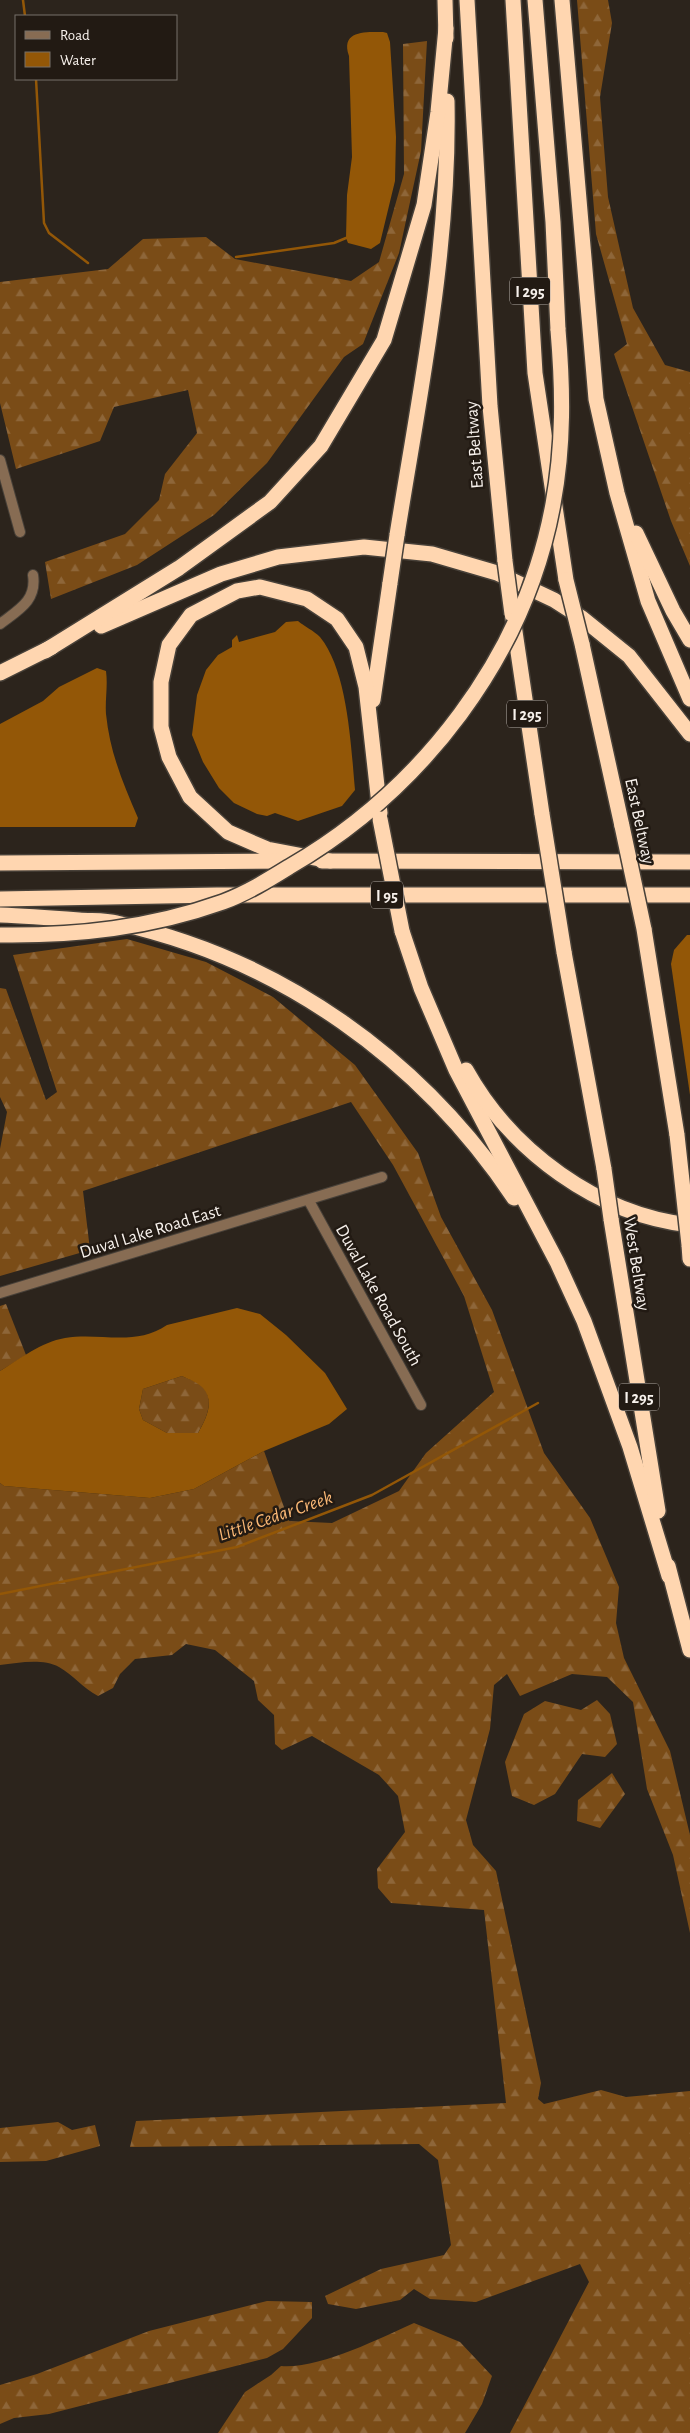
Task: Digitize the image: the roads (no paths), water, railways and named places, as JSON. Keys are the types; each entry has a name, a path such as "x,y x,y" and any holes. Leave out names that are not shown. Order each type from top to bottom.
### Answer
{"highway":[{"path":"370,721 439,269 448,155 445,0"},
{"name":"East Beltway","path":"467,0 490,406 504,561 552,883"},
{"name":"East Beltway","path":"512,0 535,373 566,580 582,644 633,877 661,1024 689,1252"},
{"path":"0,935 46,935 114,930 195,911 252,889 344,833 392,792 428,755 456,720 495,661 516,618 537,563 553,506 562,439 563,389 540,43 535,0"},
{"path":"540,43 543,0"},
{"path":"562,0 596,399 617,493 648,601 690,699"},
{"path":"45,650 179,568 270,502 321,446 384,340 424,204 438,112 446,28"},
{"path":"617,493 673,611 690,640"},
{"path":"0,673 45,650 164,598 257,562 309,552 364,547 432,554 505,576 554,600 582,618 628,656 690,734"},
{"path":"330,861 267,849 228,832 190,797 169,757 161,727 161,682 169,645 191,615 236,591 260,587 307,599 337,619 356,647 366,687 380,819 402,931 421,988 456,1070 557,1262 584,1321 630,1447 669,1576"},
{"name":"I 95","path":"0,863 330,861 690,862"},
{"name":"West Beltway","path":"552,883 604,1169 636,1379 669,1576 690,1650"},
{"name":"I 95","path":"0,899 217,895 690,895"},
{"path":"0,914 115,923 221,954 295,990 344,1024 407,1072 465,1132 492,1165 557,1262"},
{"path":"421,988 470,1076 498,1117 531,1152 588,1191 612,1204 673,1223 690,1226"}],"street":[{"path":"0,460 20,532"},
{"path":"0,624 27,604 33,592 32,575"},
{"name":"Duval Lake Road East","path":"0,1293 382,1177"},
{"name":"Duval Lake Road South","path":"309,1200 421,1405"}],"water":[{"path":"387,33 390,42 396,137 395,181 380,243 371,249 348,243 346,238 347,195 352,157 349,56 347,48 348,41 356,34"},
{"path":"298,621 320,637 337,669 350,732 355,790 342,806 298,821 275,813 267,816 257,814 234,803 219,788 203,762 192,735 197,695 206,670 218,655 232,647 232,640 237,635 239,642 275,632 286,622"},
{"path":"97,668 106,671 108,728 118,767 138,818 135,827 0,827 0,724 43,701 59,687"},
{"path":"687,935 690,935 690,1095 671,964 674,950"},
{"path":"237,1308 260,1314 286,1335 325,1373 347,1409 329,1424 264,1451 194,1489 150,1498 4,1486 0,1483 0,1371 31,1352 56,1340 78,1337 130,1337 155,1332 167,1325","holes":["182,1376 201,1386 207,1393 208,1410 198,1433 167,1433 143,1420 139,1409 143,1389"]}],"waterway":[{"path":"23,0 25,15"},
{"path":"36,80 44,223 49,233 88,263"},
{"path":"236,257 334,243 346,238"},
{"name":"Little Cedar Creek","path":"0,1594 237,1547 372,1495 538,1403"}]}
